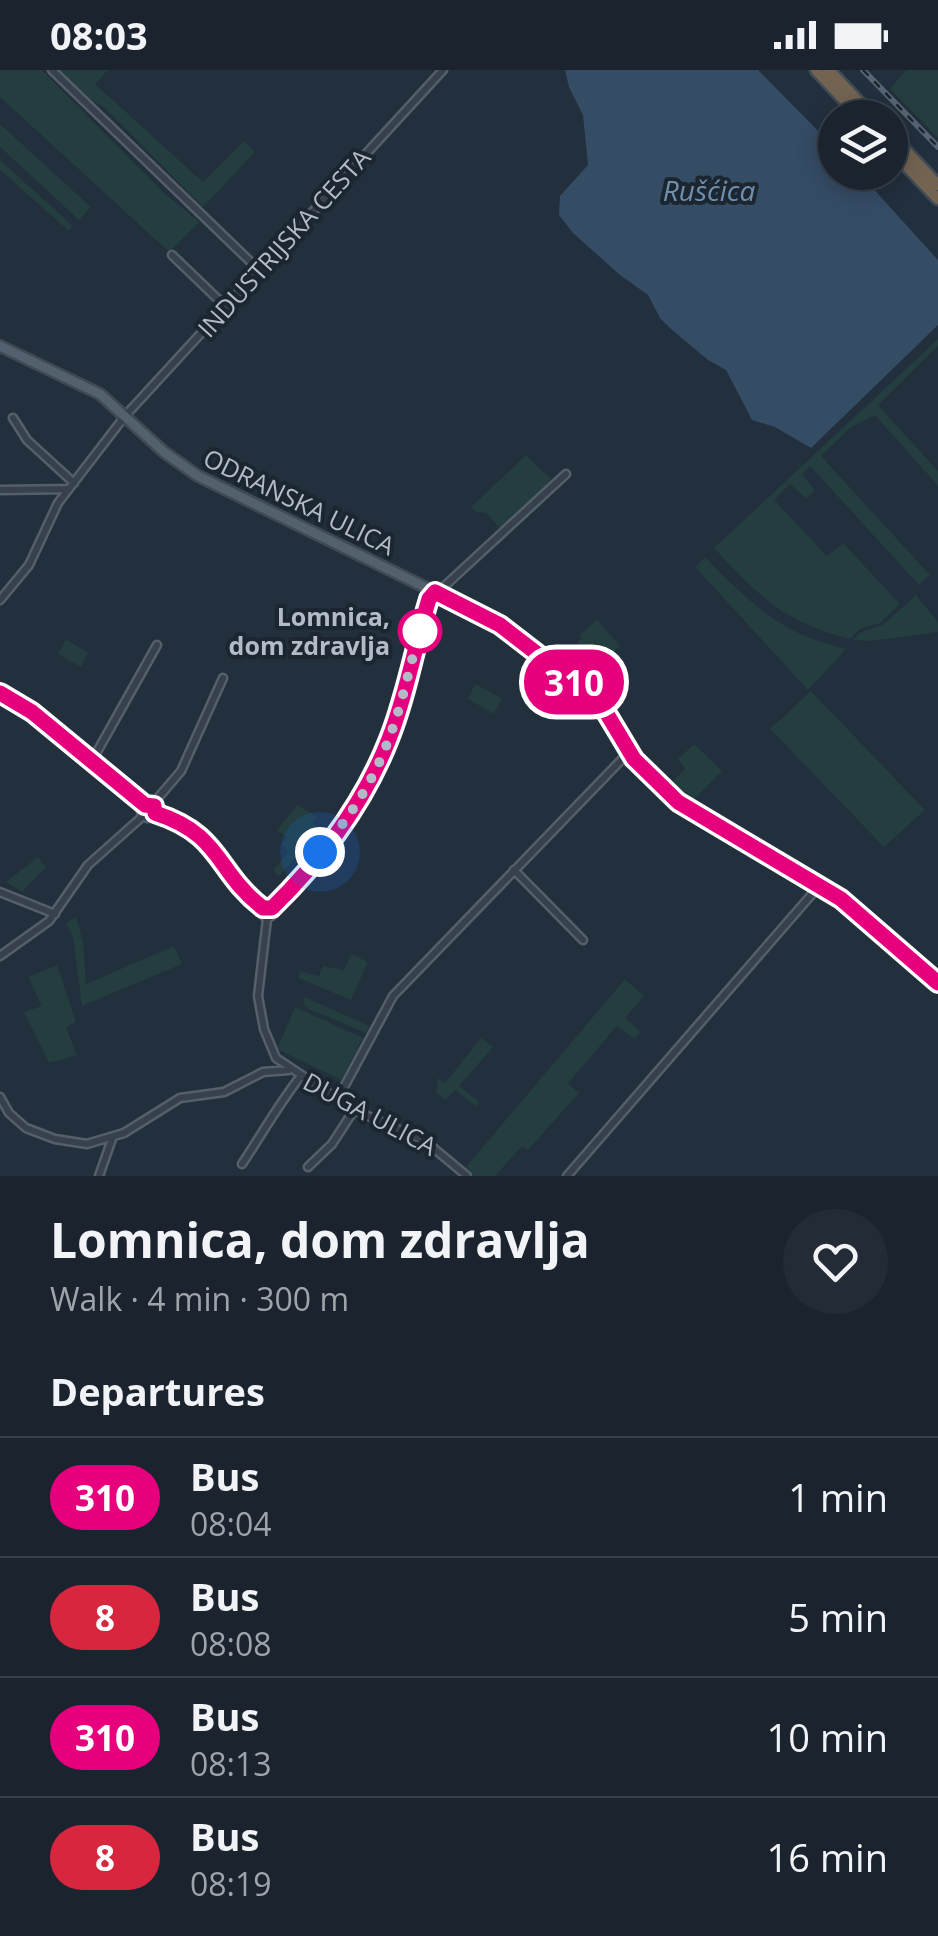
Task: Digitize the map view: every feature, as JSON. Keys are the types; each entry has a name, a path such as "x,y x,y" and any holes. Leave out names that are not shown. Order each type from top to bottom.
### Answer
{"highway":[{"path":"816,70 844,100"},
{"path":"829,70 857,100"},
{"path":"908,153 938,185"},
{"path":"908,168 938,200"}],"main road":[{"name":"ODRANSKA ULICA","path":"0,346 100,394 164,452 198,476 436,593"}],"street":[{"path":"52,70 260,271"},
{"name":"INDUSTRIJSKA CESTA","path":"0,600 29,565 52,514 71,486 125,416 443,70"},
{"path":"172,255 226,308"},
{"path":"14,418 23,436 71,486"},
{"path":"267,919 273,916 272,908 345,823 366,789 390,736 429,599 566,474"},
{"path":"0,490 71,486"},
{"path":"436,593 500,625 592,696 629,752 686,808 820,886 860,914 938,983"},
{"path":"93,760 157,645"},
{"path":"0,956 55,914 88,865 143,816 150,818 150,807 181,771 223,678"},
{"path":"0,694 32,712 150,807 199,833 244,891 263,908 272,908"},
{"path":"340,1102 393,996 629,752"},
{"path":"514,870 583,940"},
{"path":"567,1176 820,886"},
{"path":"0,892 55,914"},
{"path":"263,908 262,915 267,919"},
{"path":"267,919 259,1004 273,1054 289,1070"},
{"name":"DUGA ULICA","path":"0,1097 17,1120 35,1132 78,1144 112,1138 180,1098 224,1092 263,1072 289,1070 354,1110 425,1141 467,1176"},
{"path":"242,1164 300,1077"},
{"path":"327,1094 344,1088"},
{"path":"308,1167 332,1144 354,1110"},
{"path":"98,1176 112,1138"}],"green space":[{"path":"0,70 42,70 164,193 199,222 169,252 0,97"},
{"path":"60,70 108,70 95,84 203,182 244,141 255,152 203,207 105,108"},
{"path":"906,70 938,70 938,138 908,107 908,100 901,100 890,89"},
{"path":"0,124 91,207 79,220 0,147"},
{"path":"0,160 73,226 69,231 0,170"},
{"path":"938,339 938,346 878,405 938,471 938,486 875,415 850,428 821,456 930,575 919,585 810,466 802,474 815,490 807,499 790,484 774,500 827,556 843,543 900,604 880,623 860,629 850,639 807,624 774,606 714,548"},
{"path":"526,455 554,482 502,531 486,513 471,507"},
{"path":"705,557 768,615 803,635 846,649 808,690 695,567"},
{"path":"916,595 938,622 938,632 853,640 859,633 884,624"},
{"path":"597,619 620,646 605,660 595,649 590,653 578,642 582,638 579,636"},
{"path":"66,639 88,653 81,667 58,654"},
{"path":"475,684 502,698 494,714 468,699"},
{"path":"811,691 925,810 884,847 770,729"},
{"path":"694,744 722,771 691,802 684,803 666,788 685,769 678,759"},
{"path":"297,805 317,817 313,823 321,829 279,876 273,870 289,852 282,844 287,837 277,830"},
{"path":"38,857 46,867 22,892 6,882"},
{"path":"76,917 83,942 86,984 174,946 182,964 82,1006 73,938 66,923"},
{"path":"351,954 368,962 351,1000 298,978 300,971 319,976 323,966 344,970"},
{"path":"57,965 76,1022 66,1027 77,1055 49,1063 24,1012 42,1006 28,977"},
{"path":"625,979 644,996 625,1018 641,1032 634,1039 617,1026 568,1083 579,1093 528,1150 522,1146 495,1176 475,1176 466,1167"},
{"path":"305,997 369,1026 366,1033 309,1009 303,1003"},
{"path":"295,1007 363,1038 341,1080 277,1049"},
{"path":"481,1038 493,1047 459,1086 479,1102 476,1106 455,1090 446,1100 436,1093 438,1078 445,1083"}],"water":[{"name":"Rušćica","path":"565,70 758,70 818,131 818,190 874,190 938,260 938,325 811,448 775,427 752,420 726,370 671,329 648,295 573,233 559,215 560,196 588,165 583,115"}],"railway":[{"path":"863,70 938,147"}],"bus line":[{"name":"310","path":"0,693 32,712 145,805 154,806 155,813 199,833 249,897 263,908 272,908 359,803 390,736 429,599 435,592 500,625 592,696 634,759 678,802 841,899 938,983"}],"place":[{"name":"Lomnica, dom zdravlja","path":"420,631"}],"route":[{"path":"320,852 359,803 378,766 398,714 420,631"}]}
